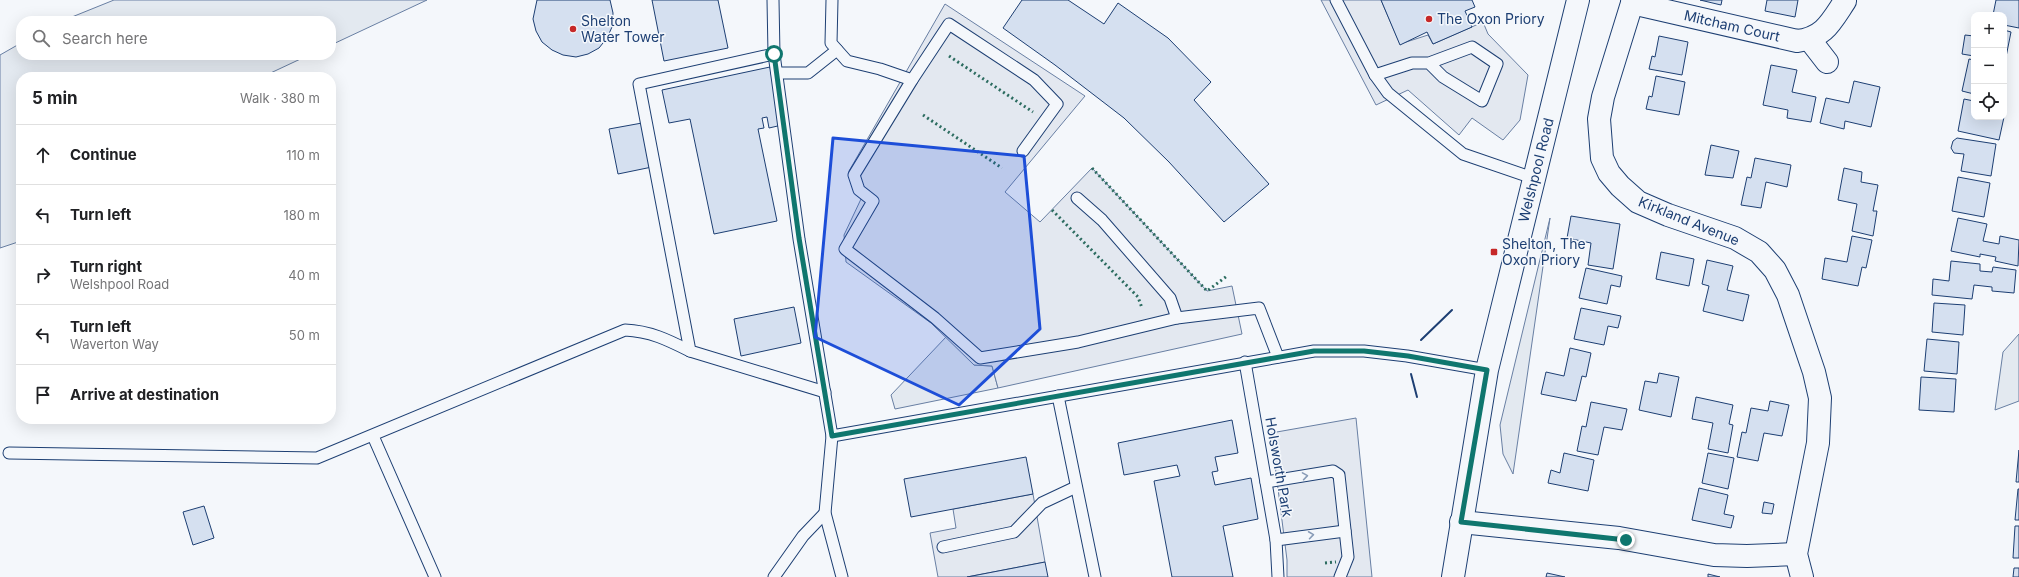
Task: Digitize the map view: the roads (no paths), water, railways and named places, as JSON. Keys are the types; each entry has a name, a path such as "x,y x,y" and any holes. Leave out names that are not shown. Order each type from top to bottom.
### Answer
{"street":[{"name":"Welshpool Road","path":"1453,577 1487,370 1578,0"},
{"path":"1827,62 1810,40 1829,25 1845,1"},
{"name":"Mitcham Court","path":"1632,2 1797,41 1810,40"},
{"name":"Kirkland Avenue","path":"1632,2 1603,97 1599,119 1602,158 1609,173 1620,186 1638,202 1668,215 1735,238 1759,252 1775,270 1788,295 1814,372 1820,398 1818,443 1796,554"},
{"path":"1461,522 1620,538 1714,555 1748,556 1796,554 1802,577"}],"lane":[{"path":"773,0 774,54 799,238 832,436 825,513 842,577"},
{"path":"832,0 831,43 847,61 880,69 912,80"},
{"path":"1336,0 1375,75 1388,93 1463,154 1534,178"},
{"path":"1023,151 1057,104 1034,80 949,24 912,80 854,175 859,190 873,201 845,249 924,309 980,358 1078,342 1177,318 1259,308 1278,358"},
{"path":"1375,75 1412,63 1429,63 1472,47 1497,64 1482,101 1443,77 1429,63"},
{"path":"777,74 808,72 838,50"},
{"path":"690,351 639,84 774,54"},
{"path":"1077,198 1102,220 1170,298 1177,318"},
{"path":"9,453 317,458 625,330 641,330 657,335 690,351 825,392"},
{"path":"832,436 1314,351 1364,351 1408,356 1487,370"},
{"name":"Holsworth Park","path":"1245,362 1276,540 1278,577"},
{"path":"1058,396 1095,577"},
{"path":"373,436 435,577"},
{"path":"1266,482 1333,471 1339,475 1348,556 1340,577"},
{"path":"944,547 1014,532 1042,503 1076,487"},
{"path":"774,577 803,536 825,513"},
{"path":"1276,540 1345,531"}],"place":[{"name":"The Oxon Priory","path":"1429,19"},
{"name":"Shelton Water Tower","path":"573,29"},
{"name":"Shelton, The Oxon Priory","path":"1494,252"}]}
